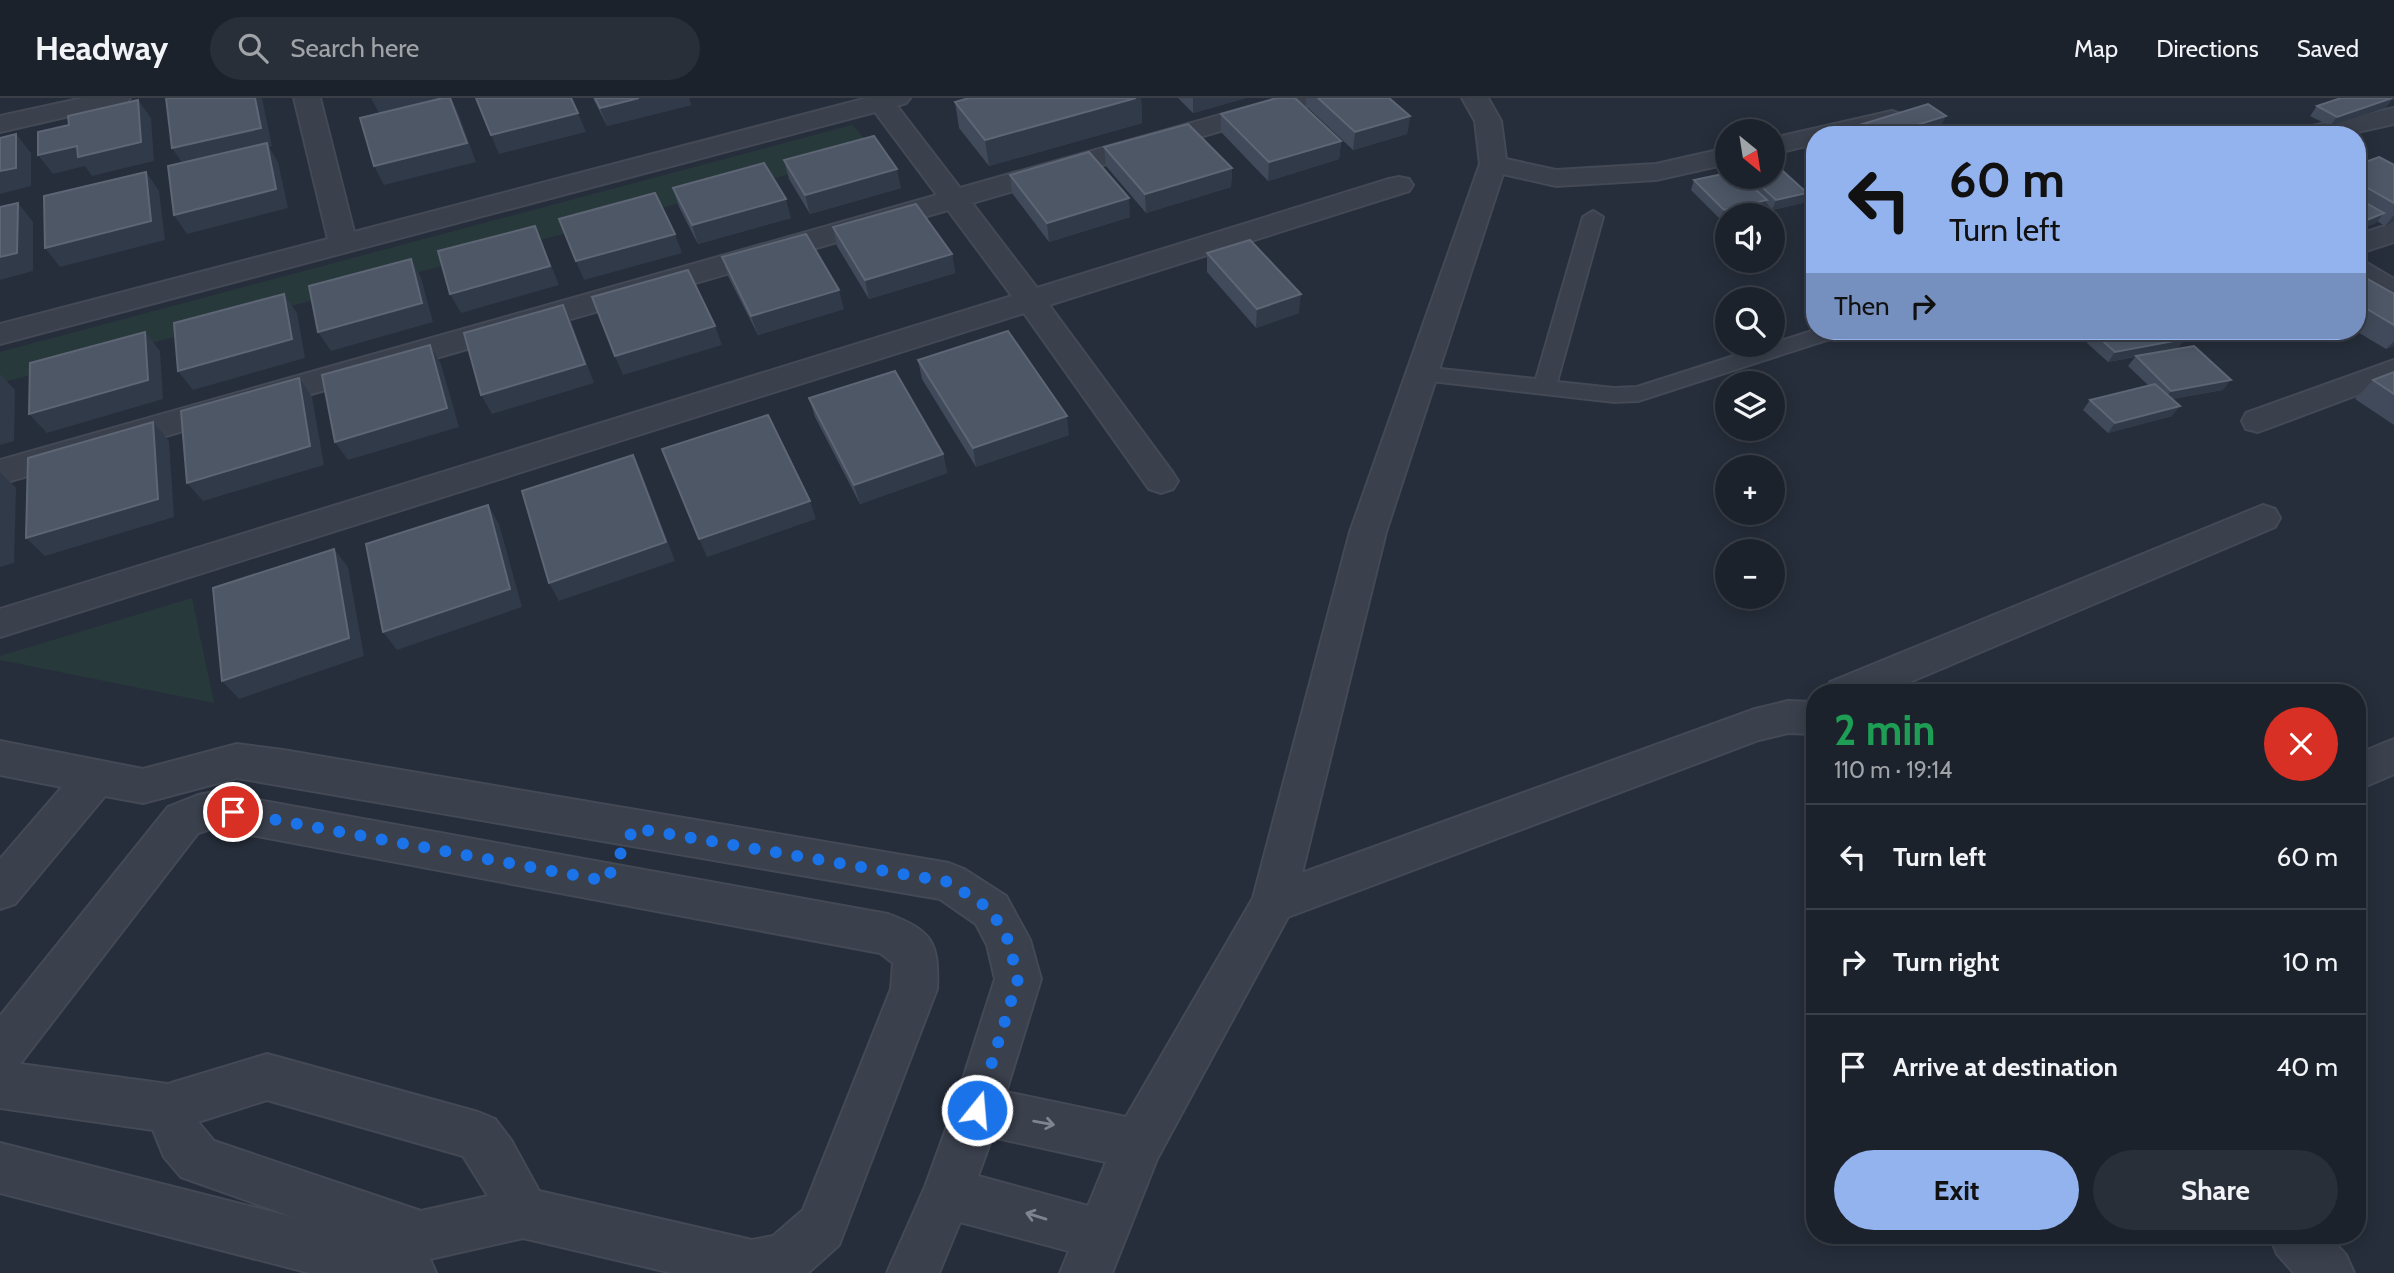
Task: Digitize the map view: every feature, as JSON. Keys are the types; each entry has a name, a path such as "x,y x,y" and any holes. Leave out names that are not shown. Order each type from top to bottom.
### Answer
{"street":[{"path":"0,124 117,98"},
{"path":"307,98 343,243"},
{"path":"0,472 1308,98"},
{"path":"947,1194 1026,1213 1093,1254 1138,1144 1273,902 1368,532 1493,164 1488,121 1475,98"},
{"path":"0,334 889,100 953,199 1031,301 1161,481"},
{"path":"1862,126 1921,113"},
{"path":"2351,126 2394,117"},
{"path":"1785,143 1806,138"},
{"path":"1493,164 1556,178 1656,172 1715,159"},
{"path":"0,623 1399,185"},
{"path":"2366,242 2394,232"},
{"path":"2366,275 2394,292"},
{"path":"2258,421 2394,370"},
{"path":"1866,684 2263,518"},
{"path":"1273,902 1755,725 1788,717 1806,718"},
{"path":"2366,769 2394,755"},
{"path":"0,758 143,786 237,761 949,882 991,910 1008,940 1018,979 977,1110 947,1194 914,1273"},
{"path":"0,890 96,777"},
{"path":"0,1053 183,820 214,810 888,934 904,943 916,957 914,989 821,1227 793,1255 774,1264 752,1266 523,1213 421,1236 198,1160 180,1140 168,1108"},
{"path":"606,881 634,828"},
{"path":"0,1085 168,1108 267,1077 478,1136 494,1157 523,1213"},
{"path":"977,1110 1138,1144"},
{"path":"0,1168 410,1273"},
{"path":"309,1247 337,1207"},
{"path":"2302,1244 2328,1273"}],"lane":[{"path":"1545,387 1593,217"},
{"path":"1422,374 1614,395 1638,394 1806,339"}],"shaded area":[{"path":"852,125 876,151 0,383 0,352"},
{"path":"192,598 214,703 0,660 0,656"}],"building":[{"path":"166,98 255,98 261,128 172,148"},
{"path":"450,98 467,143 374,166 360,118"},
{"path":"476,98 571,98 578,113 491,135"},
{"path":"595,98 639,98 600,108"},
{"path":"969,98 1136,98 985,140 955,102"},
{"path":"1277,98 1295,98 1341,141 1269,162 1221,114"},
{"path":"1318,98 1389,98 1410,116 1355,132"},
{"path":"2341,98 2392,98 2337,117 2317,106"},
{"path":"138,100 141,142 78,157 77,146 38,155 38,132 69,125 68,116"},
{"path":"1928,104 1946,116 1914,126 1856,126"},
{"path":"1188,124 1232,168 1145,194 1104,147"},
{"path":"16,134 16,168 0,171 0,138"},
{"path":"874,136 897,169 805,195 784,160"},
{"path":"267,143 276,189 174,215 168,166"},
{"path":"1089,152 1129,198 1047,223 1010,175"},
{"path":"2379,157 2394,165 2394,203 2366,187 2366,162"},
{"path":"764,163 786,199 692,225 673,188"},
{"path":"146,172 151,221 45,248 44,196"},
{"path":"1785,173 1806,192 1806,193 1776,200 1764,189 1785,189"},
{"path":"1715,176 1715,189 1755,189 1767,200 1754,203 1717,203 1694,180"},
{"path":"655,193 675,234 576,261 559,219"},
{"path":"18,203 17,253 0,257 0,207"},
{"path":"2366,203 2384,213 2366,220"},
{"path":"916,204 952,254 865,280 833,227"},
{"path":"535,226 550,266 450,294 438,251"},
{"path":"806,234 839,290 751,316 722,257"},
{"path":"1250,240 1301,294 1257,309 1207,253"},
{"path":"411,259 422,303 318,332 309,286"},
{"path":"688,270 715,326 615,356 592,297"},
{"path":"2366,278 2394,294 2394,325 2366,308"},
{"path":"284,294 292,339 178,371 174,323"},
{"path":"563,305 585,364 481,395 464,333"},
{"path":"1008,331 1067,416 973,448 918,360"},
{"path":"145,332 148,380 29,414 30,363"},
{"path":"2102,340 2180,340 2115,352"},
{"path":"430,345 447,408 335,442 322,375"},
{"path":"2194,346 2231,380 2171,391 2136,356"},
{"path":"895,371 943,454 854,485 809,398"},
{"path":"2394,372 2394,394 2373,380"},
{"path":"299,378 310,446 187,483 181,411"},
{"path":"2155,384 2180,406 2115,423 2090,400"},
{"path":"768,415 810,501 699,539 662,449"},
{"path":"153,422 158,499 26,538 28,458"},
{"path":"633,455 666,542 549,583 522,491"},
{"path":"488,505 510,589 383,632 366,544"},
{"path":"334,549 349,638 222,681 213,588"}],"route":[{"path":"233,812 606,881 634,828 949,882 991,910 1008,940 1018,979 977,1110"}]}
